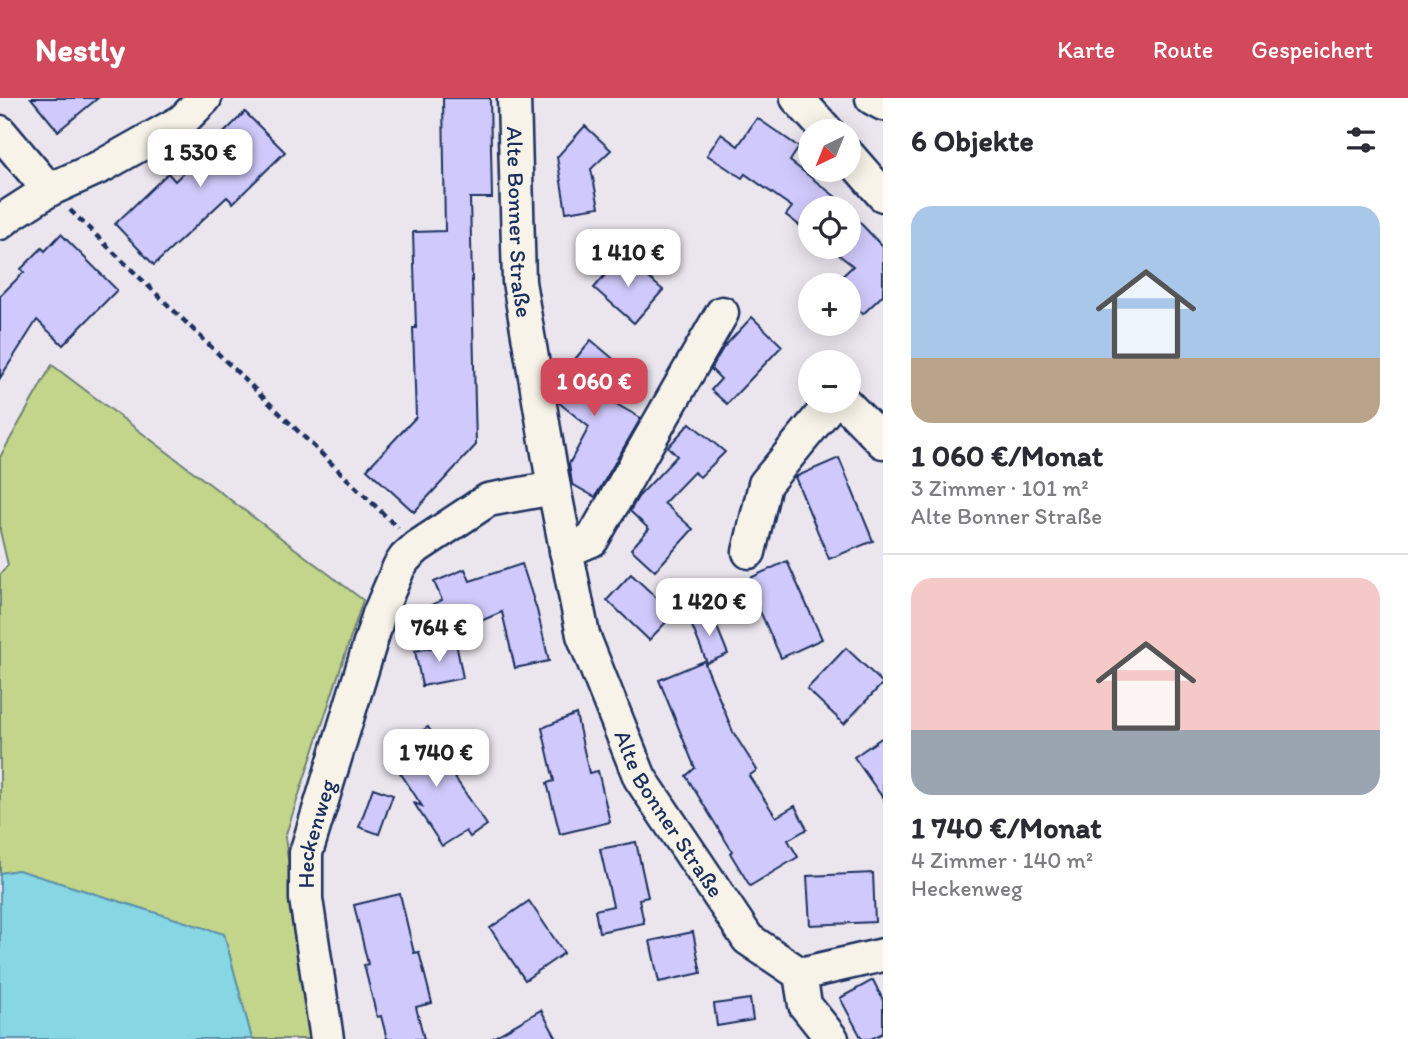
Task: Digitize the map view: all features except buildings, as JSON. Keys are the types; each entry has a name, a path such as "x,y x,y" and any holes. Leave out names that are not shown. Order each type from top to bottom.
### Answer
{"street":[{"path":"0,223 40,196 102,166 182,121 205,98"},
{"name":"Alte Bonner Straße","path":"514,98 519,282 554,488 583,635 640,778 748,939 800,974"},
{"path":"797,98 816,119"},
{"path":"872,98 883,104"},
{"path":"0,132 40,196"},
{"path":"861,170 883,195"},
{"path":"566,551 592,540 722,313"},
{"path":"750,552 765,484 823,413"},
{"path":"854,413 883,442"},
{"name":"Heckenweg","path":"327,1039 306,899 306,853 379,614 399,567 418,547 488,500 554,488"},
{"path":"832,1039 805,1005 800,974 883,955"}],"path":[{"path":"40,196 418,547"}],"green space":[{"path":"52,365 363,600 285,837 313,1039 252,1039 224,934 18,870 0,873 0,575 8,565 0,531 0,457"}],"water":[{"path":"18,870 224,934 252,1039 0,1039 0,873"}]}
